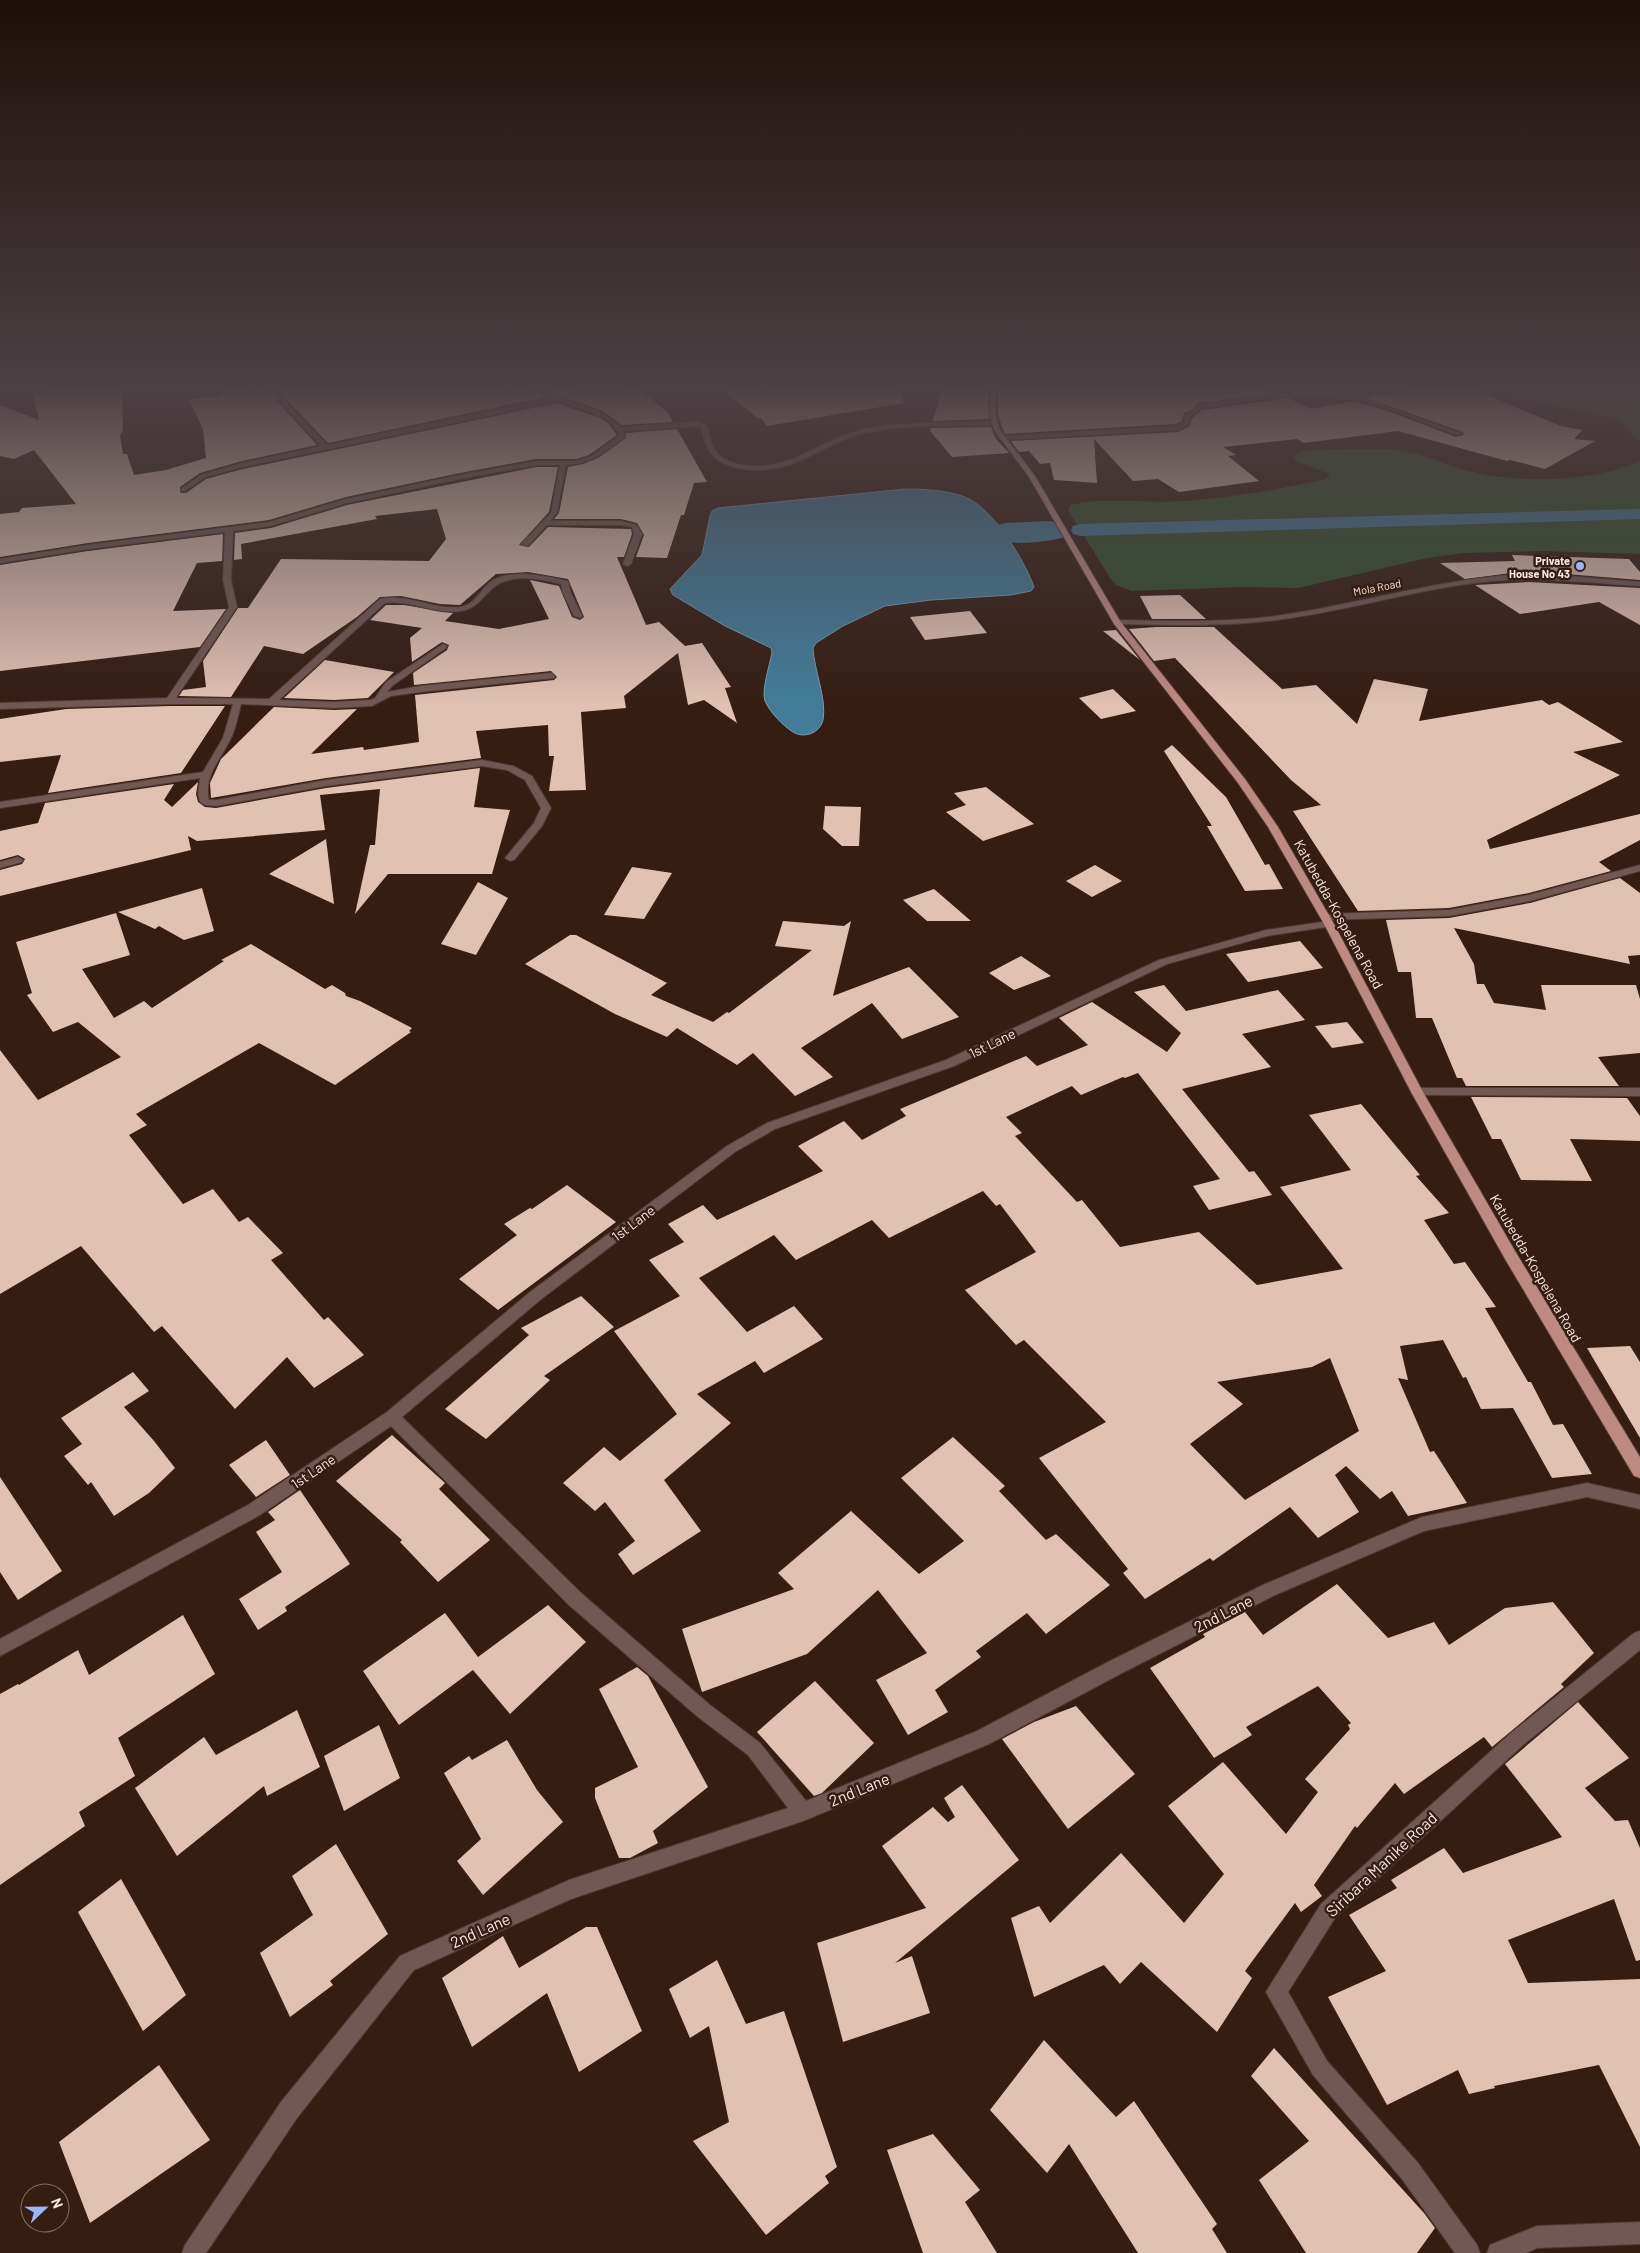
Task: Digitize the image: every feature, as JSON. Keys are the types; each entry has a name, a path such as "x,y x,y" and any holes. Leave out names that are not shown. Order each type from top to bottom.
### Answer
{"main road":[{"name":"Katubedda-Kospelena Road","path":"1043,495 1117,622 1242,781 1273,827 1327,920 1417,1092 1510,1255 1640,1472"}],"street":[{"path":"0,561 88,547 270,524 346,501 374,495"},
{"path":"525,544 554,513 557,495"},
{"path":"545,523 621,523 635,526 638,534 627,564"},
{"path":"170,701 234,607 227,580 229,530"},
{"path":"271,702 383,600 394,598 458,609 475,604 493,583 504,578 521,577 555,580 565,583 566,592 578,616"},
{"name":"Mola Road","path":"1117,622 1216,623 1277,618 1453,584 1494,579 1544,577 1640,584"},
{"path":"372,703 389,684 443,646"},
{"path":"0,706 170,701 238,701 334,705 372,703 389,694 420,688 445,688 550,676"},
{"path":"238,701 227,737 207,774 202,794 205,802 216,802 326,783 482,763 510,768 529,778 546,808 539,824 510,858"},
{"path":"0,805 207,774"},
{"path":"0,865 18,860"},
{"name":"1st Lane","path":"0,1648 254,1510 392,1417 535,1296 732,1149 771,1126 950,1062 1163,962 1266,933 1327,920 1449,913 1530,898 1640,868"},
{"path":"1417,1092 1640,1092"},
{"path":"392,1417 575,1599 704,1711 754,1749 803,1812"},
{"name":"2nd Lane","path":"193,2253 289,2110 406,1963 568,1890 803,1812 983,1738 1114,1668 1269,1590 1422,1524 1587,1490 1640,1502"},
{"name":"Siribara Manike Road","path":"1469,2253 1410,2171 1320,2068 1276,1992 1328,1911 1517,1738 1640,1639"},
{"path":"1498,2253 1537,2237 1640,2233"}],"green space":[{"path":"1237,495 1640,495 1640,554 1544,551 1464,553 1427,558 1298,588 1242,587 1132,591 1116,585 1110,578 1068,510 1071,505 1085,502 1168,502"}],"water":[{"path":"845,495 958,495 975,503 996,523 1023,563 1034,587 1031,591 1011,595 931,600 885,606 843,626 816,643 813,648 822,694 823,720 819,728 811,734 797,734 781,722 765,701 764,691 772,652 771,648 725,626 673,595 670,589 702,555 710,516 712,511 718,508"}],"building":[{"path":"69,495 355,495 269,520 88,543 0,557 0,514 19,512 22,508 76,504"},
{"path":"396,495 552,495 549,512 519,545 529,547 548,527 631,529 632,534 624,557 617,557 646,625 659,622 685,646 702,643 731,687 725,688 737,723 704,700 688,705 678,653 624,696 626,708 581,712 586,790 549,791 554,756 549,756 548,725 476,731 481,758 326,778 211,798 210,783 221,759 274,707 334,710 357,709 311,754 363,747 364,750 419,742 415,695 554,680 557,677 551,671 414,685 413,673 447,650 449,645 442,642 412,662 410,638 422,628 370,620 386,605 404,605 453,613 445,621 499,629 549,619 530,580 559,586 572,617 580,620 584,617 568,579 528,572 496,574 460,605 440,604 401,596 380,597 357,617 303,654 264,646 231,697 179,696 183,690 206,687 203,661 238,608 248,608 281,559 429,561 446,539 437,509 375,516 377,519 241,544 242,559 234,560 235,533 271,528 347,505"},
{"path":"562,495 690,495 684,515 681,515 667,558 636,557 644,535 637,523 621,519 554,519 559,513"},
{"path":"223,534 222,561 197,563 173,611 226,609 200,647 0,671 0,565 88,551"},
{"path":"1512,555 1629,559 1640,572 1640,580 1566,574 1511,573 1465,579 1440,563 1515,561"},
{"path":"1529,582 1640,588 1640,625 1599,602 1520,614 1475,585"},
{"path":"1180,595 1206,619 1152,619 1140,596"},
{"path":"970,611 987,633 925,640 910,617"},
{"path":"1214,627 1282,689 1316,685 1357,724 1374,679 1428,689 1419,721 1542,700 1549,705 1558,702 1623,742 1573,752 1620,775 1487,840 1490,849 1640,814 1640,840 1599,862 1611,871 1529,893 1449,908 1358,911 1293,811 1321,805 1291,780 1175,658 1154,661 1129,629"},
{"path":"1116,630 1140,660 1103,631"},
{"path":"325,660 394,672 368,698 334,700 284,698"},
{"path":"1113,689 1136,711 1101,719 1079,698"},
{"path":"225,706 181,773 48,793 61,755 0,762 0,719 66,709"},
{"path":"1172,745 1226,797 1265,865 1269,864 1283,889 1245,891 1207,826 1212,826 1164,751"},
{"path":"480,768 474,807 510,810 492,874 388,874 355,914 370,845 375,845 380,789 320,795 325,830 197,841 188,836 191,850 0,896 0,870 22,864 25,859 18,855 0,860 0,831 38,823 45,803 174,784 164,800 172,807 198,782 196,794 198,802 205,807 216,808 326,788"},
{"path":"986,787 1034,824 983,841 946,812 966,805 954,793"},
{"path":"825,806 861,807 859,846 842,846 823,829"},
{"path":"326,839 334,904 269,874"},
{"path":"1095,865 1122,881 1092,897 1066,881"},
{"path":"632,867 672,873 644,919 604,915"},
{"path":"1620,878 1640,893 1640,955 1628,956 1630,964 1454,928 1474,964 1477,984 1484,984 1494,1003 1546,1010 1541,985 1636,985 1640,999 1640,1053 1598,1057 1619,1086 1466,1086 1462,1078 1457,1078 1432,1018 1416,1018 1411,972 1398,972 1386,920 1449,918 1530,903"},
{"path":"478,882 508,898 476,955 441,944"},
{"path":"202,888 214,931 184,940 159,926 155,929 118,912"},
{"path":"934,889 971,921 927,921 903,900"},
{"path":"116,913 130,955 82,969 114,1018 144,1001 152,1008 224,961 221,960 251,944 325,989 332,985 345,993 346,996 360,1001 412,1028 409,1031 411,1032 335,1085 259,1043 136,1114 147,1125 129,1135 183,1204 213,1189 239,1222 248,1217 283,1253 271,1260 324,1320 328,1317 364,1355 314,1388 287,1357 235,1409 162,1326 154,1332 81,1246 0,1294 0,1050 38,1100 121,1057 78,1022 53,1032 27,995 32,993 16,942"},
{"path":"783,921 844,926 851,921 833,996 909,967 959,1017 902,1039 872,1003 801,1048 833,1077 795,1096 753,1053 737,1065 677,1028 667,1037 615,1014 525,964 570,935 576,935 667,983 651,995 713,1022 727,1012 729,1013 812,950 775,946"},
{"path":"1300,941 1323,968 1248,982 1226,954"},
{"path":"1021,956 1051,976 1014,990 989,973"},
{"path":"1164,985 1186,1011 1278,990 1305,1020 1242,1034 1271,1067 1182,1089 1249,1172 1254,1171 1272,1195 1209,1210 1193,1186 1220,1179 1138,1073 1123,1077 1081,1095 1072,1086 1006,1117 1022,1133 1015,1136 1077,1202 1082,1200 1120,1247 1199,1232 1257,1285 1343,1269 1280,1187 1351,1170 1309,1115 1361,1104 1420,1175 1416,1176 1449,1213 1424,1220 1454,1264 1465,1262 1496,1307 1485,1308 1528,1382 1531,1382 1553,1425 1563,1424 1592,1474 1552,1478 1513,1408 1481,1409 1466,1377 1463,1378 1443,1340 1400,1346 1408,1380 1398,1378 1430,1452 1434,1451 1467,1503 1408,1516 1392,1491 1380,1499 1346,1466 1335,1475 1359,1512 1318,1538 1290,1507 1213,1561 1210,1558 1145,1599 1123,1573 1128,1569 1039,1458 1106,1422 1024,1340 1016,1345 965,1290 1036,1252 1000,1204 996,1206 983,1191 889,1238 872,1220 796,1260 774,1235 699,1278 747,1332 794,1306 823,1339 764,1373 755,1361 697,1394 731,1423 664,1480 701,1531 633,1575 618,1554 635,1541 605,1502 595,1511 563,1483 604,1447 620,1461 677,1414 614,1331 680,1296 649,1260 684,1242 668,1224 703,1205 717,1220 823,1171 798,1146 844,1121 862,1140 906,1116 900,1109 1026,1056 1037,1066 1088,1045 1059,1018 1092,1002 1167,1052 1181,1033 1134,992","holes":["1330,1358 1359,1431 1245,1500 1190,1444 1243,1404 1217,1382 1312,1367"]},
{"path":"1347,1022 1364,1043 1332,1048 1315,1026"},
{"path":"1471,1097 1627,1098 1640,1116 1640,1141 1570,1139 1592,1181 1521,1180 1501,1139 1492,1139"},
{"path":"567,1185 616,1222 498,1310 459,1279 517,1235 504,1224 530,1208 532,1209"},
{"path":"581,1296 614,1327 544,1376 550,1380 486,1439 445,1409 529,1335 521,1328"},
{"path":"1630,1346 1640,1362 1640,1438 1587,1348"},
{"path":"133,1372 149,1391 124,1407 175,1468 149,1493 114,1516 91,1482 88,1485 64,1456 82,1444 61,1418"},
{"path":"392,1435 445,1483 439,1489 490,1540 438,1582 400,1542 402,1540 336,1481"},
{"path":"953,1437 1005,1486 999,1491 1046,1540 1056,1534 1110,1585 1046,1634 1027,1613 976,1651 981,1657 935,1690 948,1712 908,1735 876,1680 927,1653 878,1590 807,1654 702,1692 682,1629 794,1589 778,1573 851,1511 919,1574 964,1541 901,1478"},
{"path":"266,1440 290,1475 256,1497 229,1465"},
{"path":"0,1477 62,1571 18,1600 0,1572"},
{"path":"300,1490 350,1564 285,1607 287,1611 258,1630 239,1599 282,1572 256,1532 275,1520 268,1512"},
{"path":"1337,1584 1388,1638 1434,1622 1449,1645 1505,1608 1553,1602 1594,1653 1561,1684 1564,1687 1492,1747 1484,1737 1404,1794 1395,1783 1357,1828 1355,1826 1314,1885 1322,1896 1301,1912 1295,1903 1245,1971 1252,1978 1217,2032 1141,1962 1120,1984 1104,1965 1034,1997 1011,1918 1039,1906 1050,1923 1121,1853 1184,1923 1224,1874 1168,1806 1223,1762 1286,1834 1318,1792 1305,1779 1350,1729 1348,1725 1351,1723 1318,1686 1246,1727 1252,1735 1214,1758 1150,1668 1205,1637 1203,1634 1245,1612 1263,1635"},
{"path":"548,1605 586,1642 510,1714 473,1670 399,1725 363,1671 445,1613 478,1657"},
{"path":"183,1615 215,1674 118,1738 135,1776 79,1812 85,1826 0,1885 0,1694 78,1650 89,1675"},
{"path":"637,1667 648,1676 708,1787 653,1831 658,1843 630,1858 619,1858 595,1798 595,1788 638,1767 599,1689"},
{"path":"815,1681 874,1743 822,1793 814,1796 757,1732"},
{"path":"1578,1702 1629,1758 1585,1788 1615,1821 1628,1820 1640,1848 1640,1960 1636,1961 1614,1899 1508,1940 1528,1983 1640,1979 1640,2147 1599,2065 1494,2086 1495,2088 1469,2094 1458,2070 1387,2105 1328,1997 1386,1971 1349,1915 1397,1888 1391,1880 1444,1848 1463,1873 1562,1837 1505,1764"},
{"path":"1076,1706 1135,1774 1068,1829 1002,1739 1034,1722"},
{"path":"297,1710 320,1767 267,1796 264,1786 177,1856 135,1788 204,1737 216,1755"},
{"path":"379,1725 400,1778 344,1811 324,1756"},
{"path":"507,1740 537,1790 563,1822 483,1895 457,1861 481,1839 444,1773 469,1756 472,1760"},
{"path":"962,1785 1019,1860 895,1963 912,1956 930,2013 843,2042 817,1943 926,1908 882,1846 933,1807 948,1822 955,1817 944,1798"},
{"path":"336,1844 388,1934 330,1981 333,1985 290,2017 260,1953 313,1915 292,1876"},
{"path":"121,1879 186,1995 143,2031 78,1912"},
{"path":"586,1927 597,1927 642,2031 579,2072 547,1993 472,2047 442,1978 503,1936 519,1968"},
{"path":"717,1960 746,2024 784,2011 837,2167 825,2176 829,2183 766,2235 693,2141 729,2122 709,2026 690,2038 669,1989"},
{"path":"1044,2040 1116,2117 1134,2101 1217,2224 1212,2229 1227,2253 1138,2253 1069,2144 1047,2173 990,2110"},
{"path":"1274,2048 1424,2213 1435,2228 1417,2253 1306,2253 1259,2180 1309,2141 1251,2076"},
{"path":"159,2065 210,2140 90,2223 59,2142"},
{"path":"933,2134 980,2190 965,2202 997,2253 923,2253 887,2150"}],"waterway":[{"path":"1080,530 1640,514"},
{"path":"1005,533 1051,531"}],"place":[{"name":"Private House No 43","path":"1580,566"}]}
